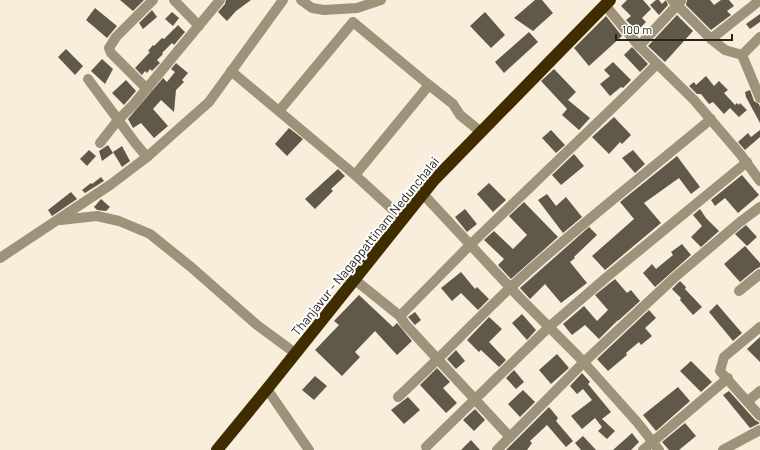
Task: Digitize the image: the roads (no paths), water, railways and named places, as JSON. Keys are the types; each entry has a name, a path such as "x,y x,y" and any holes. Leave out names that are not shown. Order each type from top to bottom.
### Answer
{"highway":[{"name":"Thanjavur - Nagappattinam Nedunchalai","path":"217,450 434,180 608,2"}],"street":[{"path":"147,89 110,53 109,48 116,37 153,0"},
{"path":"174,0 199,26"},
{"path":"100,143 118,120 134,105 220,0"},
{"path":"0,258 110,185 147,157 209,102 283,0"},
{"path":"301,0 312,8 324,10 357,8 381,0"},
{"path":"711,39 760,0"},
{"path":"639,46 677,1 711,39 725,50 742,55"},
{"path":"608,2 639,46 694,100 747,162 760,181"},
{"path":"279,112 353,22 453,104 460,115 481,132"},
{"path":"742,55 760,37"},
{"path":"742,55 760,98"},
{"path":"400,316 470,245 657,64"},
{"path":"231,71 355,175 403,219"},
{"path":"88,79 147,157"},
{"path":"355,175 429,85"},
{"path":"398,397 511,288 570,235 711,119"},
{"path":"426,447 549,327 608,276 747,162"},
{"path":"423,194 511,288 584,362 659,450"},
{"path":"497,450 584,362 674,278 760,207"},
{"path":"57,220 97,216 119,221 150,234 257,325 295,353"},
{"path":"739,292 760,274"},
{"path":"355,280 400,316 510,437"},
{"path":"760,327 724,357 720,371 728,378 760,416"},
{"path":"642,450 728,378"},
{"path":"267,389 309,450"},
{"path":"748,401 760,391"},
{"path":"723,450 760,430"}]}
